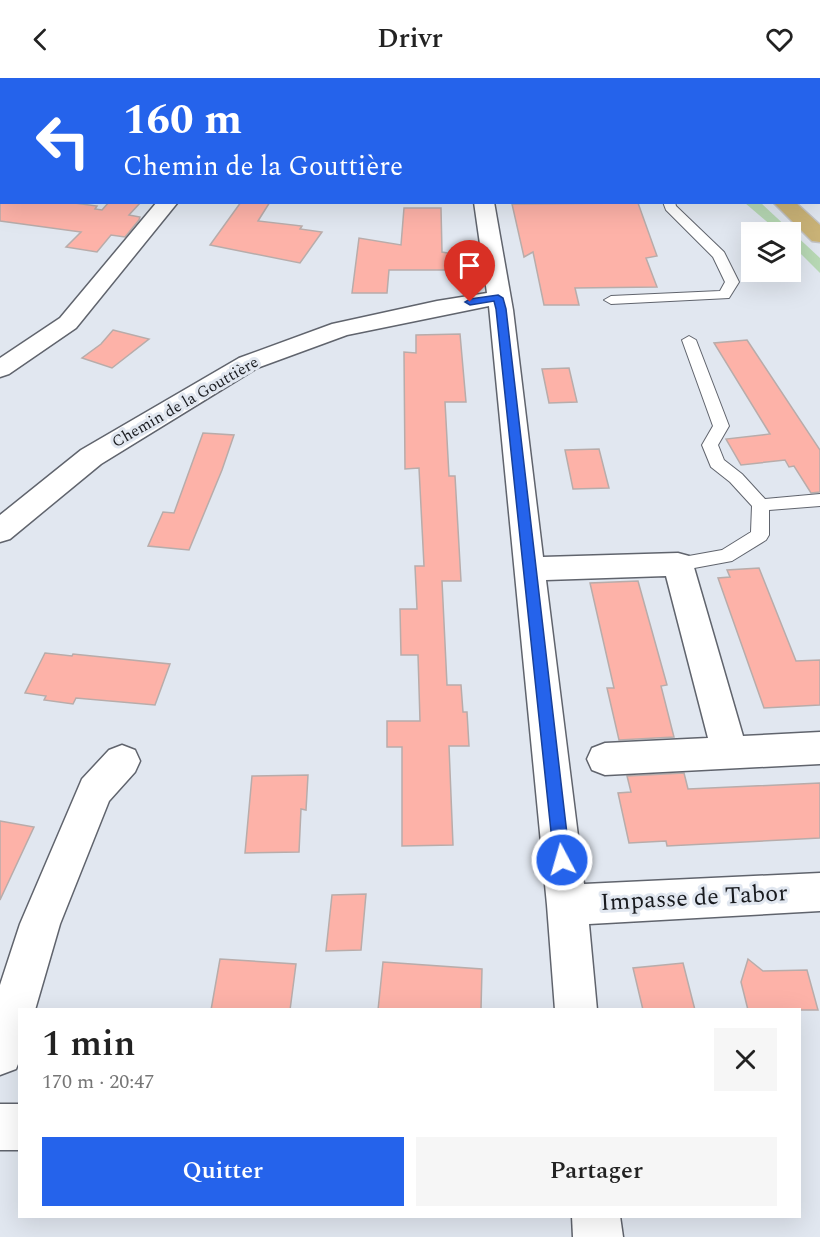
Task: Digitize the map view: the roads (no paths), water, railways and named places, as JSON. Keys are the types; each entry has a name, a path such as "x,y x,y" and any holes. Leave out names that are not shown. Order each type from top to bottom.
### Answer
{"main road":[{"path":"785,204 820,236"}],"street":[{"path":"0,369 68,323 166,204"},
{"path":"484,204 501,309 567,905 576,1008"},
{"name":"Chemin de la Gouttière","path":"0,531 91,457 248,363 340,329 437,308 498,298"},
{"path":"530,568 678,564 730,754"},
{"path":"605,759 820,748"},
{"path":"0,1053 40,924 96,791 122,761"},
{"name":"Impasse de Tabor","path":"567,905 820,892"},
{"path":"0,1126 18,1127"},
{"path":"596,1218 598,1237"}],"lane":[{"path":"610,300 724,295 732,282 719,255 669,204"},
{"path":"678,564 726,556 760,535 761,505 736,478 717,463 710,445 721,426 689,340"},
{"path":"761,505 820,500"}]}
